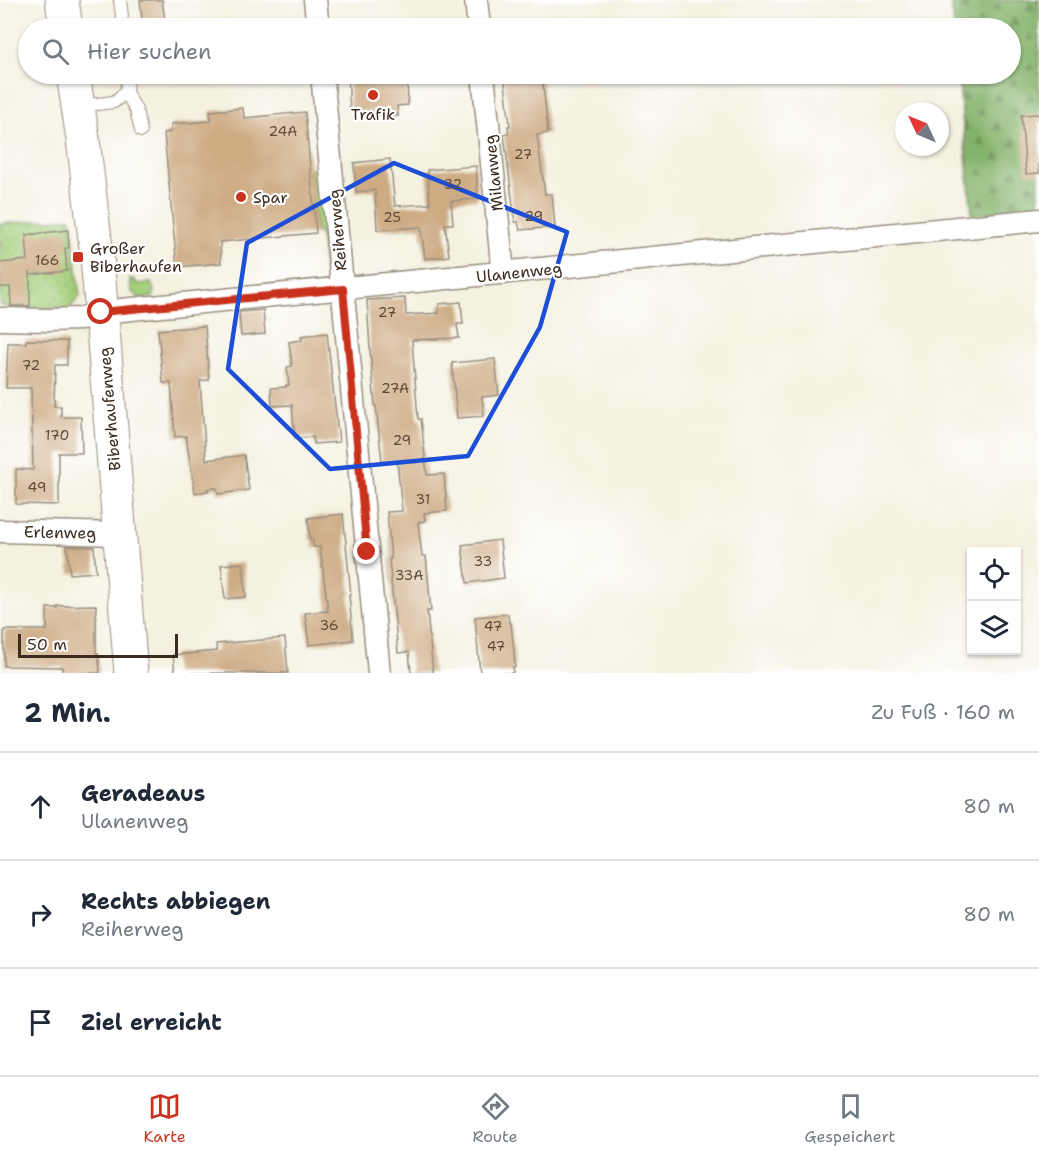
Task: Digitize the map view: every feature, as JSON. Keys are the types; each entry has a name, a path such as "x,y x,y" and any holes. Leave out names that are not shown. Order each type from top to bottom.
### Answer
{"main road":[{"path":"62,0 65,18"},
{"name":"Biberhaufenweg","path":"75,84 97,256 131,673"}],"street":[{"path":"315,0 317,18"},
{"path":"476,0 478,18"},
{"name":"Reiherweg","path":"323,84 379,673"},
{"name":"Milanweg","path":"484,84 503,273"},
{"name":"Ulanenweg","path":"0,319 80,319 101,312 1039,220"},
{"name":"Erlenweg","path":"0,531 120,534"}],"lane":[{"path":"120,0 122,16"},
{"path":"127,84 126,92 136,110 141,131"},
{"path":"79,106 114,102 126,92"}],"highlighted area":[{"path":"394,163 567,232 540,327 468,456 330,469 228,369 247,243"}],"green space":[{"path":"951,0 1039,0 1039,208 972,215 959,84 1021,84 1021,18 953,18"},
{"path":"324,167 333,275 325,280 320,232 316,233 310,169"},
{"path":"71,218 80,296 69,309 0,306 0,224"},
{"path":"130,279 135,280 137,284 151,283 154,291 153,297 140,299 131,291"}],"building":[{"path":"140,0 162,0 165,18 142,18"},
{"name":"Trafik","path":"349,84 407,84 408,105 397,106 398,116 381,117 381,110 350,112"},
{"path":"505,84 543,84 548,133 537,135 545,194 552,194 555,227 520,230 518,222 515,222 504,134 509,133 508,126 510,126"},
{"name":"Spar","path":"243,108 244,118 305,112 316,233 220,242 221,263 177,267 164,133 171,132 171,124 211,121 210,111"},
{"path":"1039,114 1039,173 1026,174 1021,115"},
{"path":"390,159 395,206 430,204 427,170 476,166 478,199 451,201 453,224 445,224 449,256 425,259 421,227 377,230 375,190 356,192 354,163"},
{"path":"68,230 69,248 65,248 67,271 30,275 30,306 11,306 10,287 0,287 0,263 28,260 26,235"},
{"path":"405,298 406,315 439,313 439,304 461,302 463,324 457,324 459,338 412,340 418,419 421,419 427,475 444,474 447,511 424,513 425,521 418,522 422,556 426,556 431,611 427,611 433,673 411,673 409,652 398,653 387,512 402,511 397,460 382,462 370,350 367,300"},
{"path":"263,310 265,334 241,336 239,312"},
{"path":"205,326 209,380 200,381 206,460 244,455 249,490 218,494 217,488 195,493 186,436 175,437 171,383 163,383 158,330"},
{"path":"327,333 339,442 314,444 313,437 295,438 292,405 272,406 271,388 289,385 287,367 292,366 289,342 302,340 301,336"},
{"path":"26,340 67,341 67,365 55,365 54,406 61,406 61,417 81,417 82,453 59,453 59,505 16,504 16,469 33,470 31,388 6,388 8,343 26,343"},
{"path":"495,359 499,395 482,397 484,416 457,418 452,363"},
{"path":"343,514 353,640 309,645 305,613 328,611 320,547 313,547 313,540 310,540 308,518"},
{"path":"500,540 504,578 467,583 462,545"},
{"path":"67,546 94,547 96,572 70,574"},
{"path":"243,563 246,597 225,599 221,565"},
{"path":"96,605 96,653 98,653 100,673 63,673 62,667 4,666 4,630 47,630 47,608"},
{"path":"508,614 514,652 513,673 480,673 475,617"},
{"path":"285,638 288,673 175,673 173,655 217,651 216,644"}],"place":[{"name":"Trafik","path":"373,95"},
{"name":"Spar","path":"241,197"},
{"name":"Großer Biberhaufen","path":"78,257"}],"route":[{"path":"101,312 343,289 367,552"}]}
